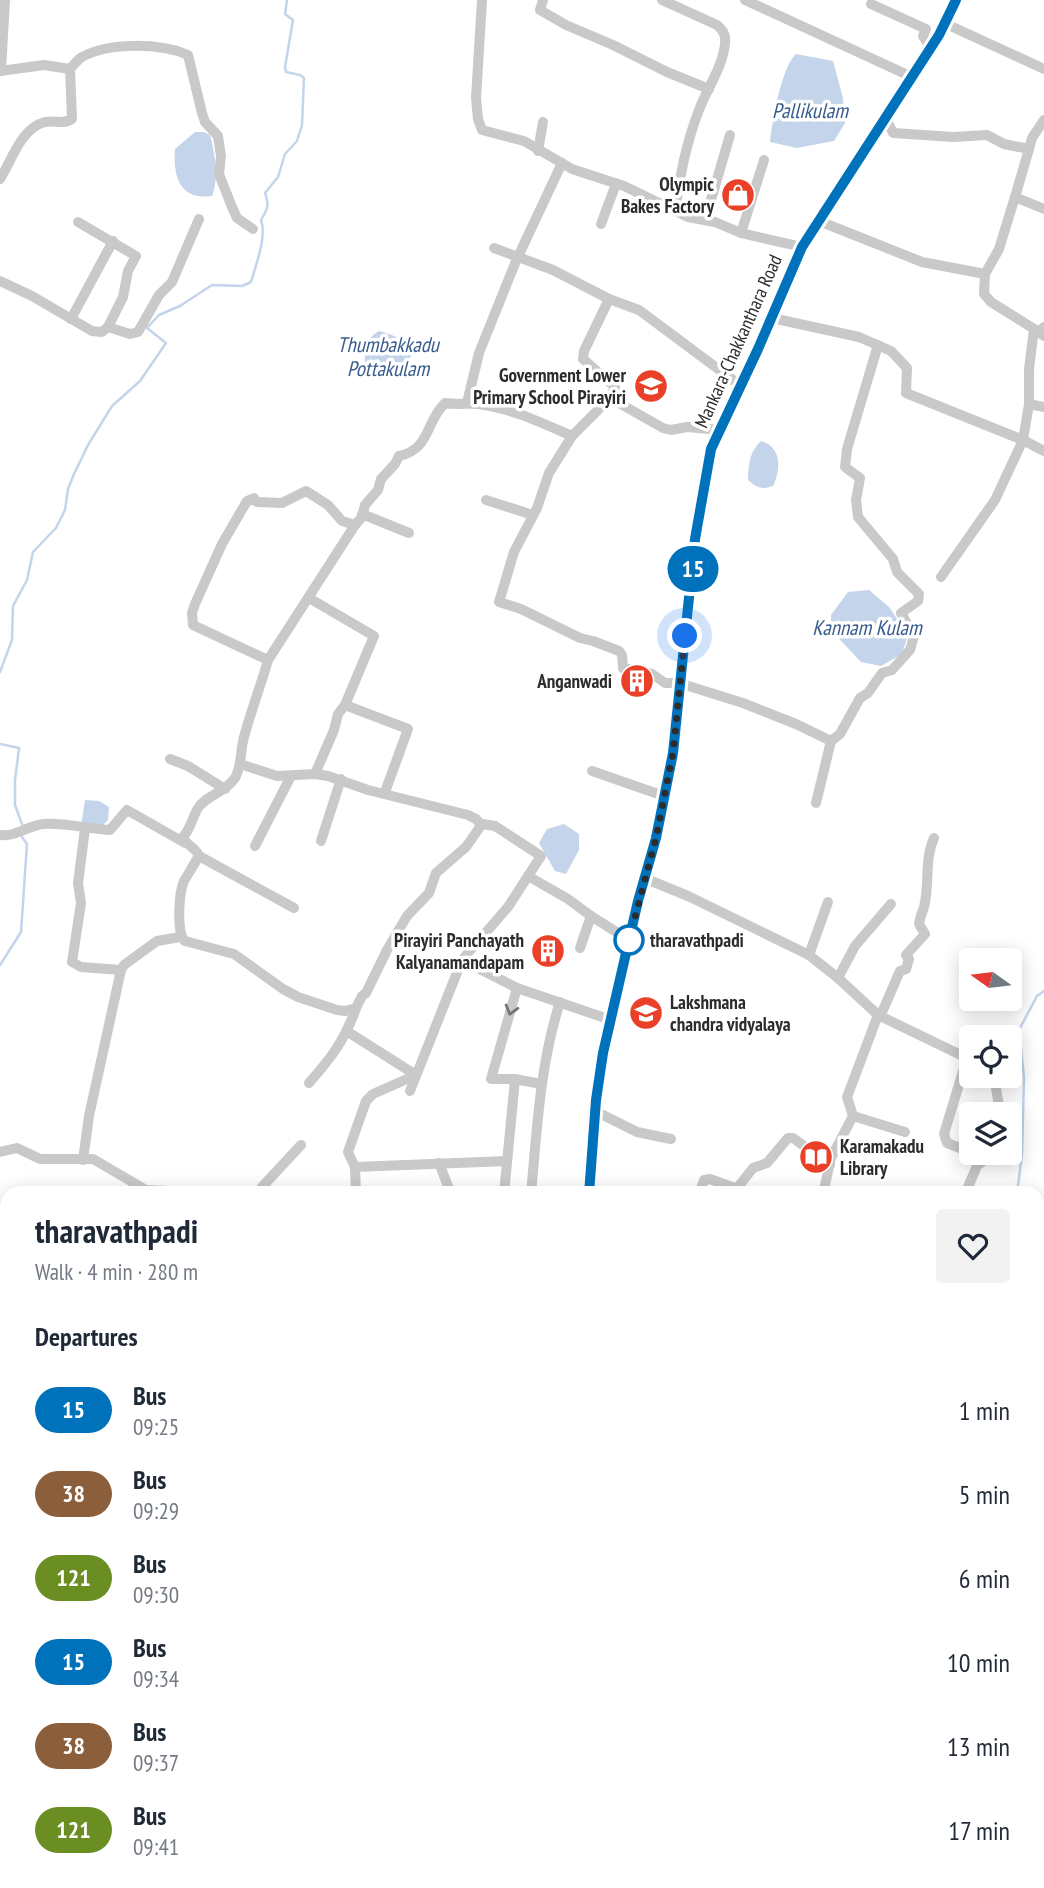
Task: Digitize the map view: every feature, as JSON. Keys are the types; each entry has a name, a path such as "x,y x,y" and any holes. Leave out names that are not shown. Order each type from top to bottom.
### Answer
{"main road":[{"name":"Mankara-Chakkanthara Road","path":"590,1186 595,1111 611,1020 656,838 673,753 695,539 711,449 802,247 912,77 956,0"}],"street":[{"path":"5,0 0,71 44,65 70,69"},
{"path":"482,0 476,98 482,130 524,141 572,169 616,184 688,217 802,247"},
{"path":"543,0 540,10 566,25 709,89"},
{"path":"662,0 708,20 724,32 724,49 716,76 690,132 687,156 678,180 675,211"},
{"path":"746,0 912,77"},
{"path":"871,4 926,29 923,36 930,48"},
{"path":"944,23 1044,69"},
{"path":"0,179 24,136 35,125 49,121 67,122 72,119 70,69 81,57 109,49 142,46 172,49 188,55 205,122 218,136 220,181 237,218 253,229"},
{"path":"886,118 893,133 954,137 987,135 1004,144 1029,149"},
{"path":"1044,120 1032,138 999,249 985,274 984,295 991,302 1039,328 1044,337"},
{"path":"538,151 544,122"},
{"path":"705,220 730,135"},
{"path":"741,233 764,160"},
{"path":"467,403 479,353 519,256 562,163"},
{"path":"601,224 616,184"},
{"path":"1015,197 1044,209"},
{"path":"108,327 130,334 138,332 159,295 172,282 199,219"},
{"path":"819,221 922,262 985,274"},
{"path":"0,281 32,296 92,331 102,332 108,327 123,297 128,271 136,256 78,222"},
{"path":"71,319 113,241"},
{"path":"494,248 553,270 609,299 639,310 741,386"},
{"path":"609,299 584,351 583,359 615,387 610,398 572,436 549,473 533,515 514,552 499,602 521,609 580,638 619,651 623,668 652,674 664,683 679,683 743,702 831,741"},
{"path":"772,317 859,337 891,351 907,368 906,393 1044,451"},
{"path":"941,577 995,500 1023,440 1029,404 1029,369 1039,328"},
{"path":"816,803 831,741 840,734 860,698 868,694 881,673 892,670 910,650 914,636 901,613 918,601 919,594 897,572 893,559 858,517 856,500 860,478 845,467 847,449 878,345"},
{"path":"610,398 671,430 687,427 720,430"},
{"path":"185,843 183,837 192,824 198,806 225,789 235,777 240,764 244,735 268,660 362,514 365,505 378,490 381,479 399,456 418,448 441,407 445,403 461,406 467,403 478,404 519,414 572,436"},
{"path":"1029,404 1044,407"},
{"path":"268,660 193,625 192,613 203,584 247,501 254,498 257,502 282,503 306,491 328,505 342,521 355,525"},
{"path":"486,500 533,515"},
{"path":"362,514 409,533"},
{"path":"309,598 374,636 345,705 338,714 315,774"},
{"path":"345,705 408,729 385,792"},
{"path":"170,759 188,766 225,789"},
{"path":"240,764 277,776 315,774 341,779 368,790 385,792 468,815 481,825"},
{"path":"592,771 664,796"},
{"path":"255,846 291,776"},
{"path":"321,841 341,779"},
{"path":"0,835 10,836 29,827 46,824 110,831 127,810 185,843 198,852 199,856 294,908"},
{"path":"309,1083 331,1058 348,1032 356,1008 370,988 383,958 407,916 429,892 436,873 466,847 481,825 487,824 541,856 508,907 462,960 410,1091"},
{"path":"85,829 78,883 80,912 72,962 80,967 121,971"},
{"path":"825,1186 831,1158 853,1116 847,1097 878,1015 883,1010 900,971 906,969 909,959 906,955 925,934 919,924 926,888 928,852 934,838"},
{"path":"180,937 178,928 183,887 199,856"},
{"path":"528,876 629,940"},
{"path":"644,878 688,896 809,955 878,1015 959,1053"},
{"path":"809,955 828,902"},
{"path":"838,978 855,946 891,904"},
{"path":"580,948 591,916"},
{"path":"83,1160 89,1116 121,971 124,965 157,941 180,937 208,949 234,954 298,997 337,1010 356,1008"},
{"path":"462,960 517,988 611,1020"},
{"path":"517,988 491,1079 515,1079 541,1084"},
{"path":"532,1186 541,1084 549,1035 560,1002"},
{"path":"348,1032 416,1075"},
{"path":"356,1186 355,1167 348,1152 366,1101 373,1094 416,1075"},
{"path":"505,1186 515,1079"},
{"path":"959,1088 944,1134 947,1143 959,1147"},
{"path":"595,1111 637,1132 671,1139"},
{"path":"853,1116 905,1132"},
{"path":"739,1186 753,1168 767,1163 788,1138 793,1138 830,1164"},
{"path":"263,1186 301,1145"},
{"path":"0,1152 17,1147 40,1159 93,1159 139,1186"},
{"path":"355,1167 507,1161"},
{"path":"439,1163 448,1186"},
{"path":"968,1186 978,1165"},
{"path":"702,1186 704,1180 710,1179 729,1186"}],"water":[{"name":"Pallikulam","path":"796,54 833,61 843,98 845,123 834,141 797,148 770,142 782,83"},
{"path":"195,132 210,135 216,174 212,196 192,194 185,190 177,177 175,149"},
{"name":"Thumbakkadu Pottakulam","path":"379,331 398,338 409,348 410,361 399,379 380,378 365,367 368,342"},
{"path":"761,441 773,448 778,460 773,486 766,488 748,480 750,459"},
{"name":"Kannam Kulam","path":"869,590 889,607 908,635 902,654 881,666 861,662 831,630 831,615 848,592"},
{"path":"85,800 99,801 109,807 108,820 101,827 81,826"},
{"path":"564,824 579,834 579,850 566,874 555,871 539,843 547,829"}],"waterway":[{"path":"0,672 12,640 13,606 27,580 33,552 56,528 65,510 68,489 74,474 112,406 140,381 166,343 147,328 159,315 180,306 212,285 242,286 251,282 262,242 261,220 268,204 265,193 278,177 285,154 297,141 302,125 304,78 286,72 285,67 293,20 285,14 287,0"},
{"path":"0,744 19,748 15,805 22,824"},
{"path":"0,965 21,932 27,844 22,837"},
{"path":"1018,1186 1022,1153 1024,1078 1019,1030 1037,996 1044,991"}],"bus line":[{"name":"15","path":"590,1186 596,1100 603,1053 638,901 656,838 673,753 695,539 711,449 802,247 939,35 956,0"}],"place":[{"name":"Olympic Bakes Factory","path":"738,195"},
{"name":"Government Lower Primary School Pirayiri","path":"651,386"},
{"name":"Anganwadi","path":"637,681"},
{"name":"tharavathpadi","path":"629,940"},
{"name":"Pirayiri Panchayath Kalyanamandapam","path":"548,951"},
{"name":"Lakshmana chandra vidyalaya","path":"646,1013"},
{"name":"Karamakadu Library","path":"816,1157"}],"route":[{"path":"629,940 656,838 673,753 685,636"}]}
